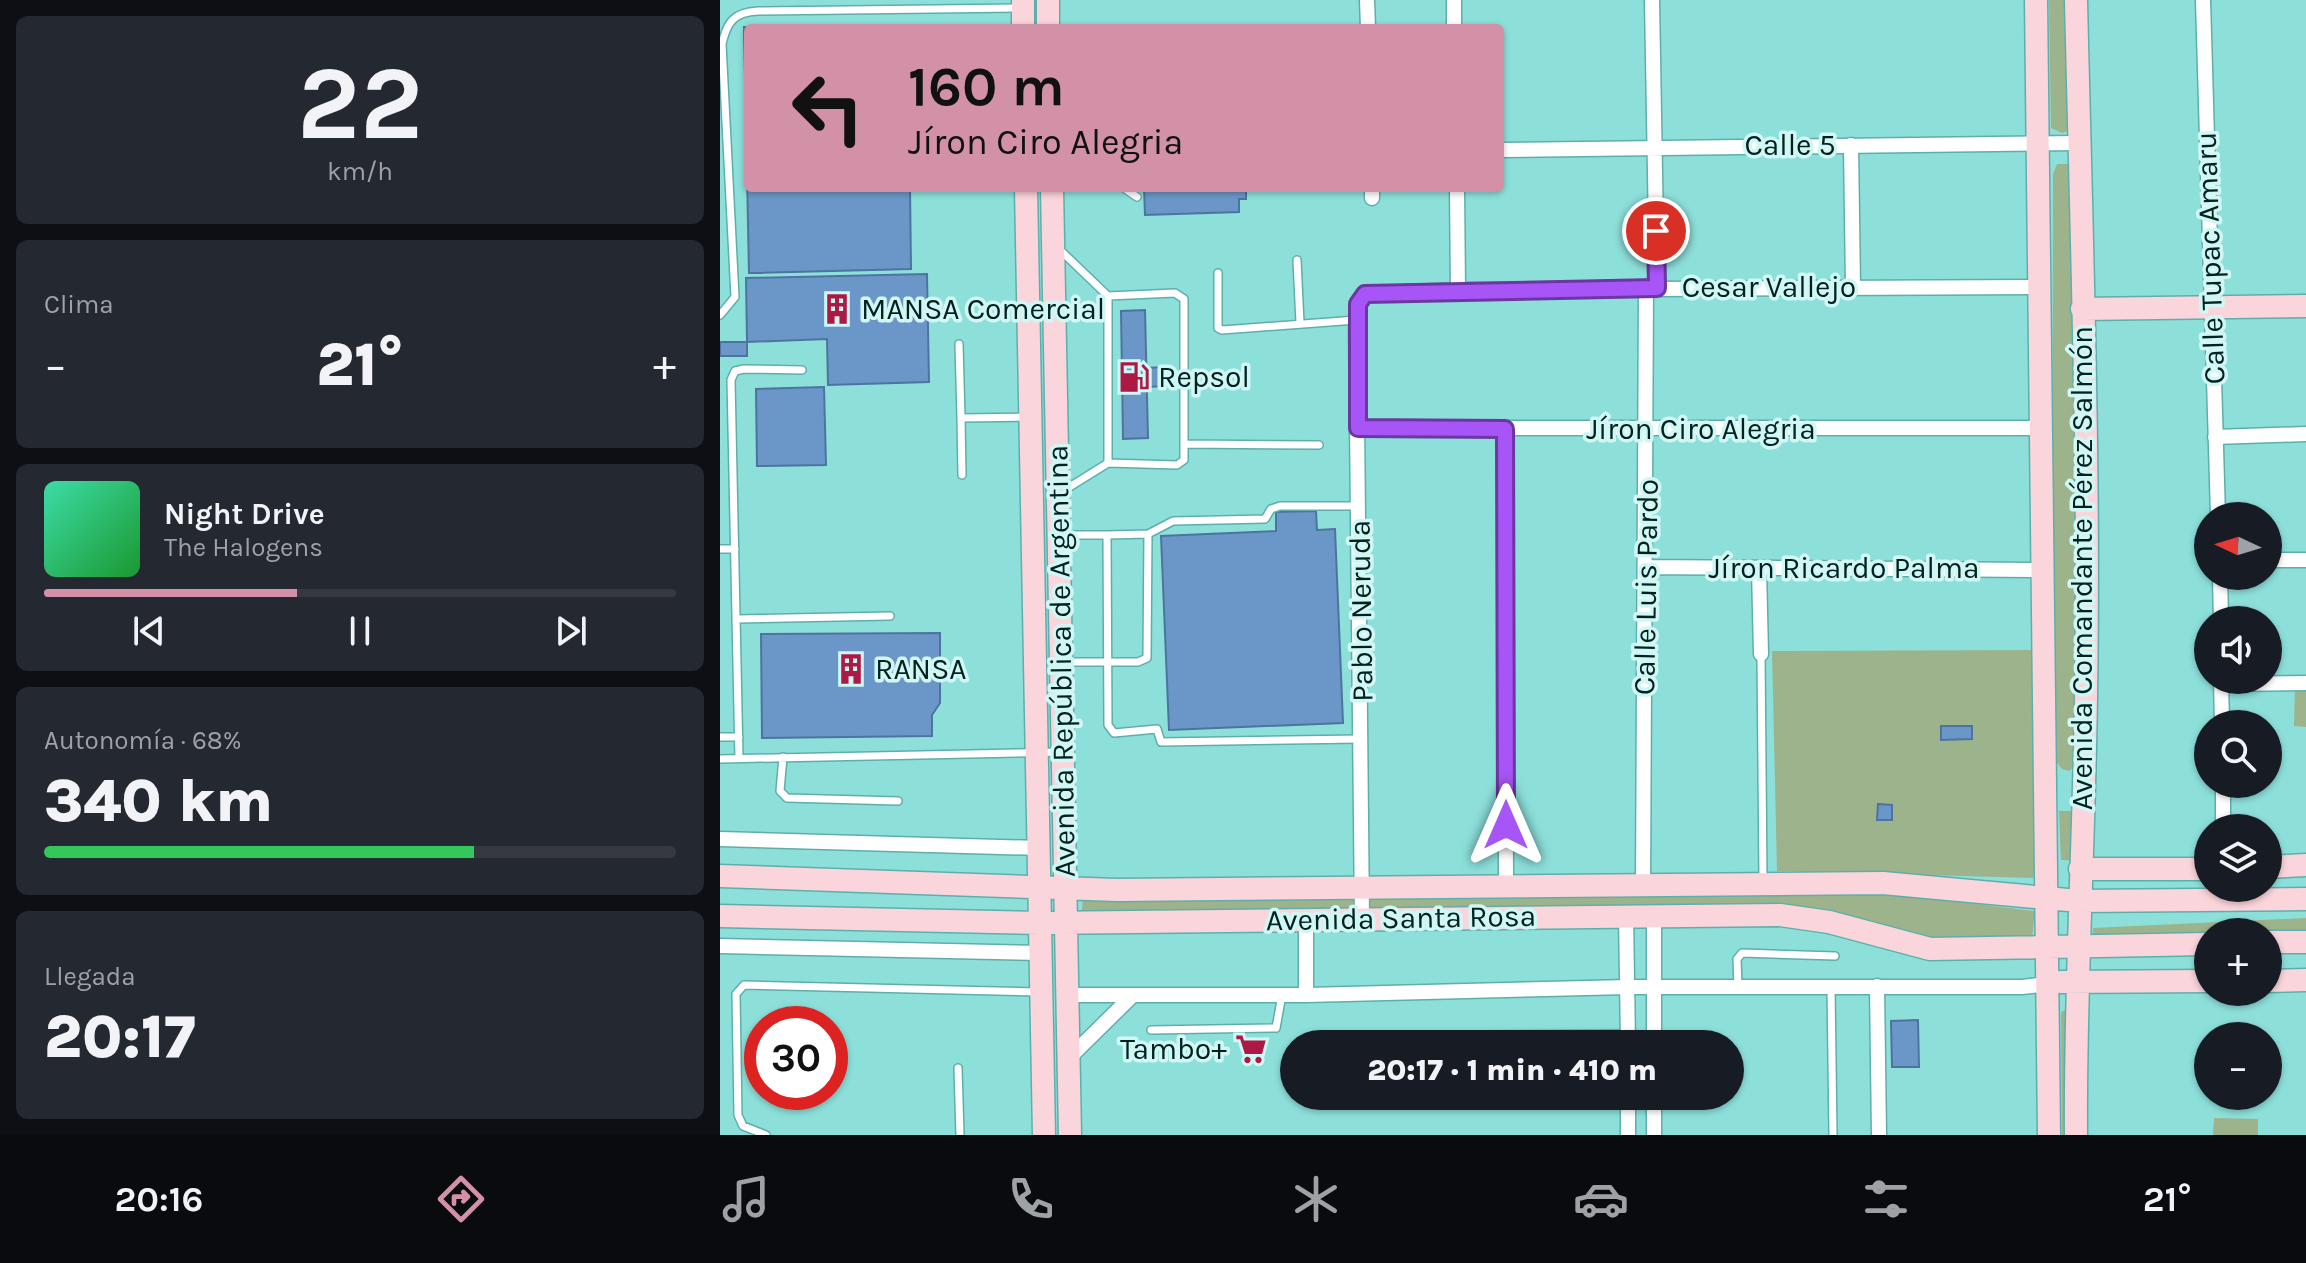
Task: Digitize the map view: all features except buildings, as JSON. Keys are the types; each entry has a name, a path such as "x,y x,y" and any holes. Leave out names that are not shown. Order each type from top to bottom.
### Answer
{"main road":[{"path":"1048,0 1048,24"},
{"name":"Avenida Comandante Pérez Salmón","path":"2036,0 2049,1135"},
{"name":"Avenida Comandante Pérez Salmón","path":"2076,0 2082,309 2084,785 2076,980 2076,1135"},
{"name":"Avenida República de Argentina","path":"1026,192 1044,1135"},
{"name":"Avenida República de Argentina","path":"1052,192 1070,1135"},
{"path":"2082,309 2306,306"},
{"path":"2047,784 2065,794 2076,792 2084,785"},
{"path":"2282,866 2306,865"},
{"path":"2080,869 2194,869"},
{"name":"Avenida Santa Rosa","path":"720,876 1066,890 1764,884 1934,885 2079,901 2194,895"},
{"name":"Avenida Santa Rosa","path":"2282,898 2306,899"},
{"name":"Avenida Santa Rosa","path":"720,916 1066,923 1654,914 1805,918 1930,949 2194,944"},
{"path":"2282,942 2306,942"},
{"path":"2048,984 2076,980 2194,981"},
{"path":"2282,981 2306,980"}],"street":[{"path":"1367,0 1368,24"},
{"path":"1454,0 1454,24"},
{"name":"Calle Luis Pardo","path":"1643,885 1645,567 1654,146 1652,0"},
{"name":"Calle Tupac Amaru","path":"2203,0 2217,502"},
{"name":"Calle 5","path":"1504,150 2079,143"},
{"path":"1851,145 1853,287"},
{"path":"1457,192 1458,290"},
{"name":"Cesar Vallejo","path":"1358,304 1365,294 1458,290 2041,287"},
{"name":"Pablo Neruda","path":"1358,304 1362,919"},
{"name":"Jíron Ciro Alegria","path":"1358,428 2043,428"},
{"path":"1505,429 1506,886"},
{"path":"2215,437 2306,434"},
{"path":"2282,560 2306,560"},
{"name":"Jíron Ricardo Palma","path":"1645,567 2043,570"},
{"path":"1759,568 1761,654"},
{"path":"2282,683 2306,683"},
{"path":"720,839 1039,848"},
{"path":"1654,914 1654,1030"},
{"path":"1626,915 1628,1030"},
{"path":"1306,920 1306,995"},
{"path":"720,946 1041,953"},
{"path":"1068,995 1306,995 1628,987 2022,987 2048,984"},
{"path":"1877,986 1879,1135"},
{"path":"1069,1058 1132,996"},
{"path":"1628,1110 1628,1135"},
{"path":"1654,1110 1654,1135"}],"lane":[{"path":"820,0 820,10"},
{"path":"720,315 735,297 722,44 725,27 733,17 744,12 820,10 1023,12"},
{"path":"1130,192 1137,197"},
{"path":"1053,243 1108,296 1108,463"},
{"path":"1297,260 1300,323"},
{"path":"1218,273 1218,328 1226,331 1356,320"},
{"path":"1058,494 1108,463 1177,465 1184,460 1184,299 1175,293 1108,296"},
{"path":"959,344 962,475"},
{"path":"739,758 731,380 735,371 744,369 802,370"},
{"path":"961,418 1031,417"},
{"path":"1184,444 1319,445"},
{"path":"1059,535 1148,534 1173,521 1265,519 1271,509 1280,506 1359,506"},
{"path":"1061,663 1138,662 1147,658 1148,534"},
{"path":"1107,535 1108,725 1114,733 1157,729 1161,742 1362,739"},
{"path":"720,549 735,549"},
{"path":"736,619 890,616"},
{"path":"1761,654 1764,884"},
{"path":"720,737 739,737"},
{"path":"720,759 1063,752"},
{"path":"783,757 780,791 787,798 898,801"},
{"path":"1738,987 1737,959 1742,953 1835,956"},
{"path":"766,1135 743,1126 738,1115 736,994 744,985 1042,992"},
{"path":"1831,986 1833,1135"},
{"path":"1151,1030 1276,1028 1282,995"},
{"path":"958,1068 960,1135"}],"green space":[{"path":"2049,0 2072,0 2076,128 2062,133 2051,128"},
{"path":"2057,164 2072,164 2076,178 2075,766 2069,771 2062,769 2052,756 2053,174"},
{"path":"2034,650 2037,878 1777,871 1772,651"},
{"path":"2295,686 2306,686 2306,727 2294,726"},
{"path":"2059,811 2083,811 2078,861 2061,860"},
{"path":"1083,893 1829,893 1910,896 2035,911 2031,948 1922,942 1828,910 1082,911"},
{"path":"2306,918 2306,940 2282,935 2282,919"},
{"path":"2194,923 2194,943 2093,947 2093,928"},
{"path":"2070,1008 2076,1135 2062,1135 2061,1012"},
{"path":"2214,1118 2258,1119 2258,1135 2213,1135"}],"place":[{"name":"MANSA Comercial","path":"837,309"},
{"name":"Repsol","path":"1134,377"},
{"name":"RANSA","path":"851,669"},
{"name":"Tambo+","path":"1251,1049"}],"route":[{"path":"1506,825 1505,429 1358,428 1358,304 1365,294 1657,288 1656,231"}]}
